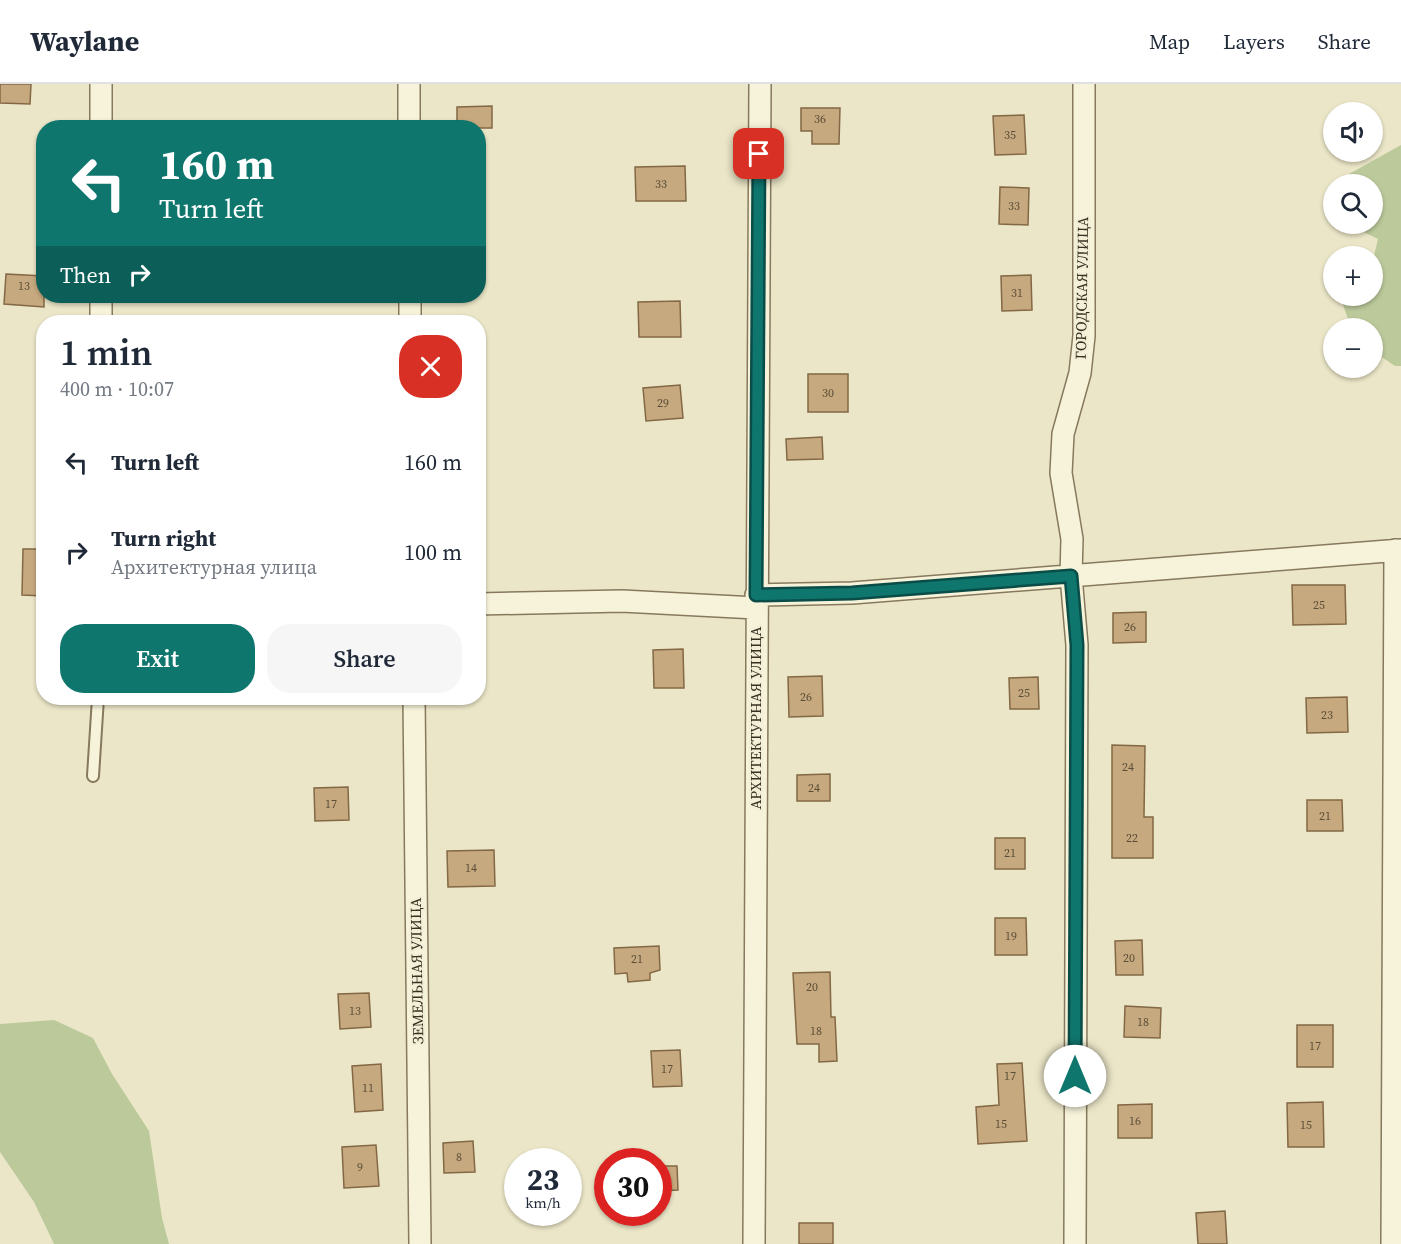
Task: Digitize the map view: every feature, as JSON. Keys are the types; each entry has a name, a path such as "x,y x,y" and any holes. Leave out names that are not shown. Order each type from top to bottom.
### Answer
{"street":[{"path":"101,84 101,120"},
{"path":"409,84 409,120"},
{"name":"АРХИТЕКТУРНАЯ УЛИЦА","path":"754,1244 760,84"},
{"name":"ГОРОДСКАЯ УЛИЦА","path":"1075,1244 1077,645 1071,576 1072,539 1060,473 1063,434 1080,373 1084,336 1084,84"},
{"path":"486,604 756,601 1398,550 1392,1244"},
{"name":"ЗЕМЕЛЬНАЯ УЛИЦА","path":"414,705 420,1244"}],"lane":[{"path":"93,776 98,705"}],"green space":[{"path":"1401,145 1401,366 1395,366 1383,358 1383,318 1348,318 1343,306 1383,306 1383,246 1376,246 1378,239 1368,234 1383,234 1383,174 1349,174 1371,162 1383,162 1383,155"},
{"path":"54,1020 93,1038 112,1074 149,1131 162,1218 169,1244 54,1244 34,1202 0,1152 0,1024"}],"building":[{"path":"0,84 31,84 30,104 0,103"},
{"path":"492,106 492,128 486,128 486,120 457,120 457,107"},
{"path":"801,108 840,108 839,144 812,144 812,131 801,131"},
{"path":"1024,115 1026,154 995,155 993,116"},
{"path":"685,166 686,201 636,201 635,167"},
{"path":"1000,187 1029,188 1028,225 999,224"},
{"path":"6,274 36,276 36,303 44,303 44,307 4,304"},
{"path":"1031,275 1032,310 1002,311 1001,276"},
{"path":"680,301 681,337 639,337 638,302"},
{"path":"808,374 848,374 848,412 808,412"},
{"path":"680,385 683,418 646,421 643,388"},
{"path":"822,437 823,459 787,460 786,439"},
{"path":"23,549 36,549 36,596 22,595"},
{"path":"1292,585 1345,585 1346,624 1293,625"},
{"path":"1146,612 1146,642 1113,643 1113,613"},
{"path":"683,649 684,688 654,688 653,650"},
{"path":"822,676 823,716 789,717 788,677"},
{"path":"1038,677 1039,709 1010,709 1009,678"},
{"path":"1347,697 1348,732 1307,733 1306,698"},
{"path":"1112,745 1145,746 1144,817 1153,817 1153,858 1112,858"},
{"path":"830,774 830,801 797,801 797,775"},
{"path":"348,787 349,820 315,821 314,788"},
{"path":"1307,800 1342,800 1343,831 1307,831"},
{"path":"995,838 1025,838 1025,869 995,869"},
{"path":"494,850 495,886 448,887 447,851"},
{"path":"995,918 1026,918 1027,955 995,955"},
{"path":"1142,940 1143,975 1116,975 1115,941"},
{"path":"659,946 660,970 650,973 650,980 628,982 627,973 615,974 614,948"},
{"path":"830,972 831,1017 835,1017 837,1061 819,1062 819,1044 797,1044 793,973"},
{"path":"369,993 371,1027 340,1029 338,994"},
{"path":"1125,1006 1161,1008 1160,1038 1124,1037"},
{"path":"1297,1025 1333,1025 1333,1067 1297,1067"},
{"path":"680,1050 682,1086 653,1087 651,1051"},
{"path":"1022,1063 1027,1141 978,1144 976,1107 999,1105 997,1064"},
{"path":"381,1064 383,1110 355,1112 352,1066"},
{"path":"1323,1102 1324,1147 1288,1147 1287,1103"},
{"path":"1152,1104 1152,1138 1118,1138 1118,1105"},
{"path":"473,1141 475,1172 444,1173 443,1143"},
{"path":"376,1145 379,1186 344,1188 342,1147"},
{"path":"672,1166 677,1166 678,1190 672,1190"},
{"path":"1225,1211 1227,1244 1198,1244 1196,1213"},
{"path":"799,1223 833,1223 833,1244 799,1244"}],"route":[{"path":"759,154 756,595 852,593 1071,576 1077,645 1075,1076"}]}
